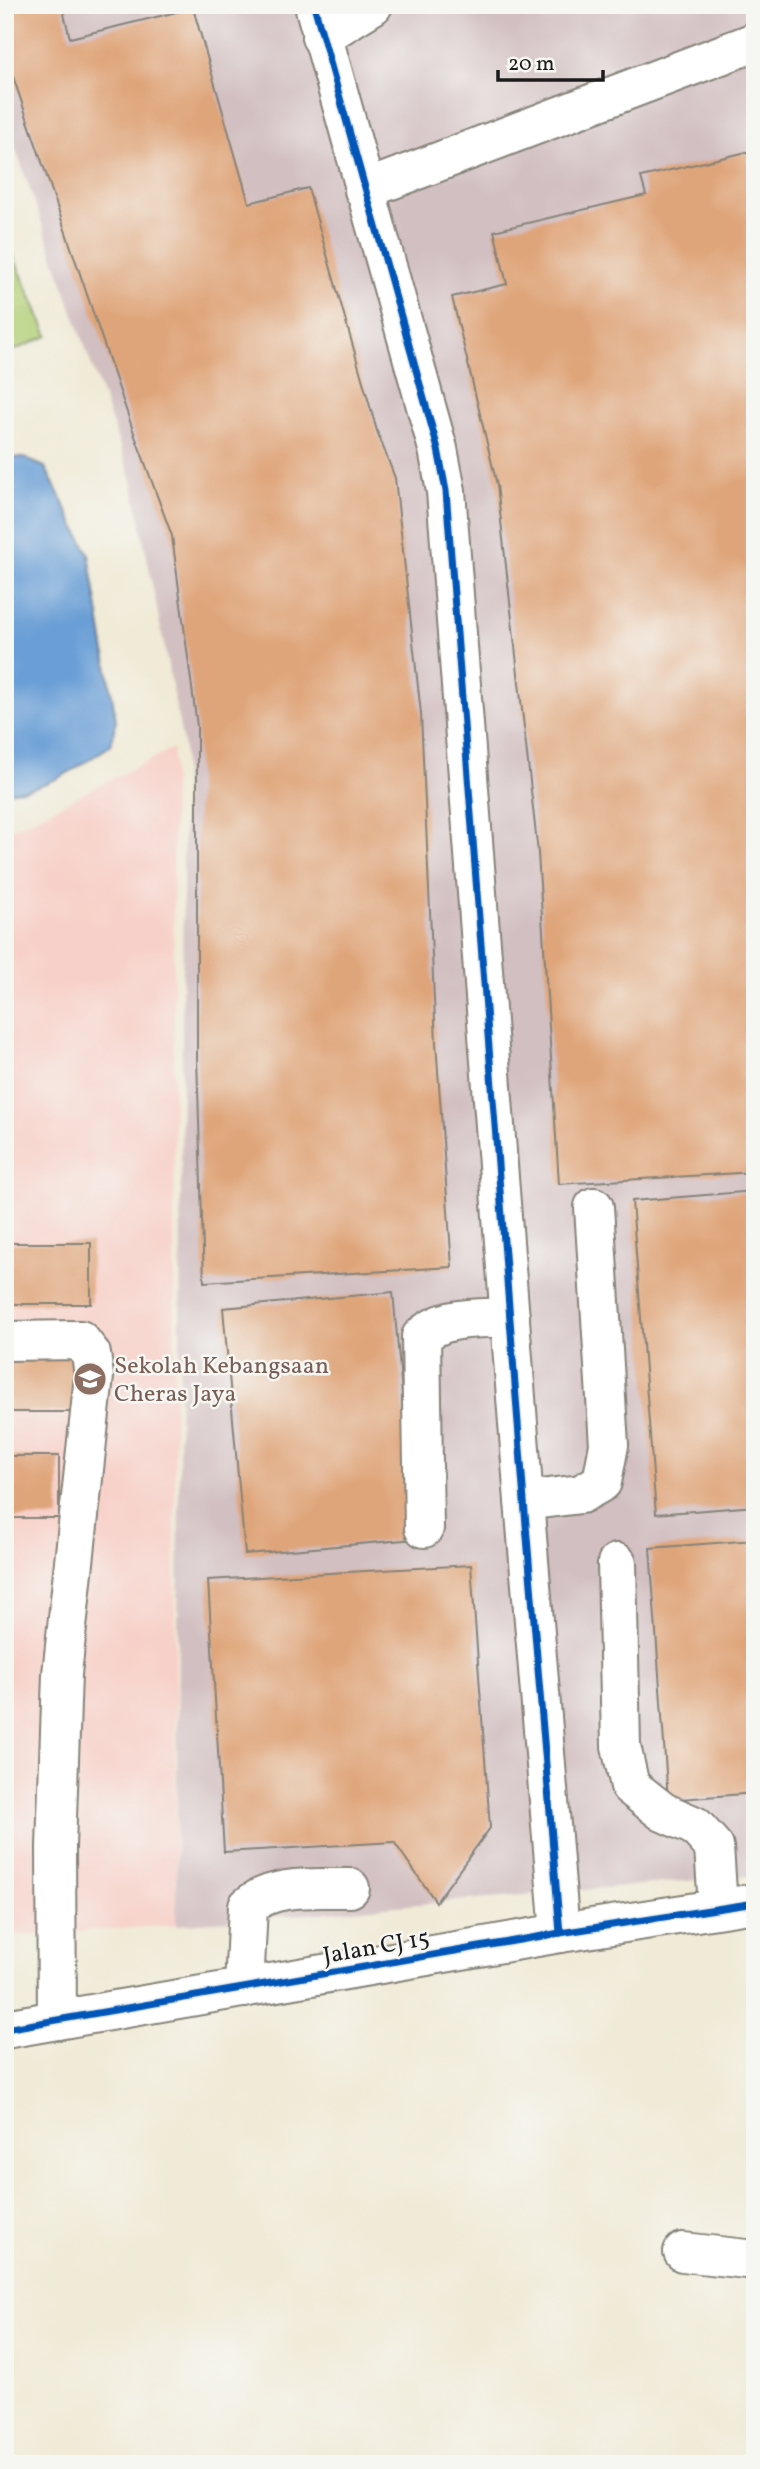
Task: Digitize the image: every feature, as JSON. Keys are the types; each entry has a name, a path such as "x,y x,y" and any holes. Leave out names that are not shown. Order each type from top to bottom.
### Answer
{"street":[{"path":"373,5 317,21 438,449 446,491 559,1933"},
{"path":"364,190 755,42"},
{"path":"524,1500 581,1493 602,1482 609,1445 594,1207"},
{"path":"424,1528 421,1337 431,1327 456,1320 510,1317"},
{"path":"5,1341 80,1340 91,1354 94,1376 62,1674 55,1847 57,2020"},
{"path":"617,1563 621,1746 630,1786 663,1812 695,1826 714,1847 736,1905"},
{"path":"244,1988 248,1906 257,1898 275,1891 350,1888"},
{"name":"Jalan CJ 15","path":"5,2029 736,1905"},
{"path":"683,2252 755,2260"}],"shaded area":[{"path":"5,5 755,5 755,1875 176,1925 184,748 132,480 5,118"},
{"name":"Sekolah Kebangsaan Cheras Jaya","path":"173,748 176,1925 5,1936 5,833"}],"green space":[{"path":"5,237 48,336 5,354"}],"water":[{"path":"5,457 24,458 45,467 89,554 116,720 111,745 86,762 37,787 7,792 5,787"}],"building":[{"path":"5,5 78,5 63,10 70,38 193,8 249,203 308,188 377,431 395,478 421,714 436,1043 452,1267 204,1282 197,1057 197,726 172,536 135,436 5,53"},
{"path":"755,150 755,1172 559,1184 538,853 497,485 452,297 507,284 494,231 646,195 641,177"},
{"path":"755,1191 755,1506 656,1514 632,1201"},
{"path":"5,1243 91,1243 91,1304 5,1304"},
{"path":"393,1292 415,1539 245,1554 223,1308"},
{"path":"5,1346 84,1346 84,1412 5,1412"},
{"path":"5,1456 59,1456 59,1518 5,1518"},
{"path":"755,1540 755,1793 668,1800 650,1548"},
{"path":"471,1565 490,1828 436,1902 394,1842 224,1852 208,1580"}],"cycle path":[{"path":"314,5 438,449 446,491 560,1933"},
{"path":"5,2029 560,1933 755,1903"}],"place":[{"name":"Sekolah Kebangsaan Cheras Jaya","path":"90,1379"}]}
